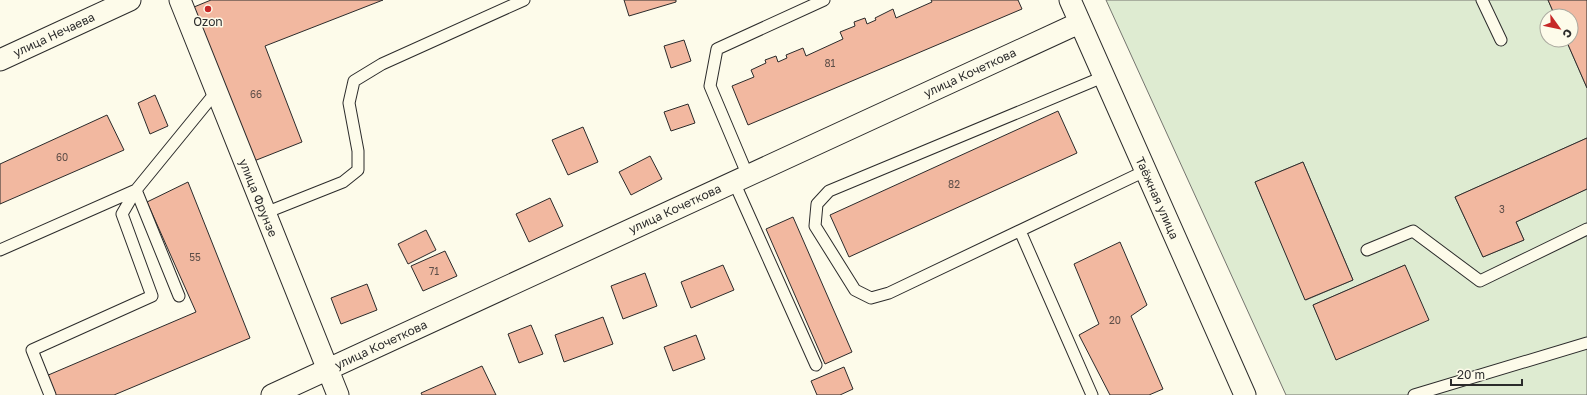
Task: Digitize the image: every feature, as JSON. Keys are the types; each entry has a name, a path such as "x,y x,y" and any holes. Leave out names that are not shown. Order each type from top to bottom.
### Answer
{"street":[{"name":"улица Нечаева","path":"0,60 130,0"},
{"name":"улица Фрунзе","path":"180,0 338,395"},
{"name":"Таёжная улица","path":"1070,0 1245,395"},
{"name":"улица Кочеткова","path":"272,395 1079,23"}],"lane":[{"path":"265,213 343,182 358,170 358,151 349,103 354,81 382,64 524,0"},
{"path":"816,364 741,179 710,86 717,49 824,0"},
{"path":"1482,0 1501,40"},
{"path":"1103,77 829,191 817,204 815,226 855,290 870,298 889,293 1145,171"},
{"path":"50,395 32,350 152,296 122,214 136,190 216,92"},
{"path":"0,250 136,190"},
{"path":"136,190 179,296"},
{"path":"1367,250 1413,231 1480,281 1587,229"},
{"path":"1020,231 1092,395"},
{"path":"1414,395 1587,343"}],"green space":[{"path":"1106,0 1548,0 1552,8 1539,8 1539,48 1570,48 1587,88 1587,138 1455,197 1483,257 1524,240 1516,222 1587,189 1587,395 1286,395","holes":["1303,162 1353,280 1306,300 1255,182","1405,265 1337,360 1313,305"]}],"building":[{"path":"211,0 383,0 265,46 302,142 254,161 194,7"},
{"path":"624,0 676,0 676,2 629,16"},
{"path":"931,0 1018,0 1022,9 748,125 732,86 754,77 751,70 766,63 765,60 776,56 778,62 787,58 786,55 803,48 806,56 843,39 840,32 855,26 854,22 865,18 867,24 893,9 896,18 932,2"},
{"path":"1548,0 1587,0 1587,88 1570,48 1579,48 1579,8 1552,8"},
{"path":"684,40 691,61 671,68 664,46"},
{"path":"155,95 168,126 150,134 138,103"},
{"path":"688,104 695,123 671,131 664,112"},
{"path":"1058,111 1077,153 849,257 830,215"},
{"path":"107,115 124,150 0,204 0,164"},
{"path":"583,127 598,162 568,175 552,140"},
{"path":"1587,138 1587,189 1516,222 1524,240 1483,257 1455,197"},
{"path":"650,156 662,179 631,195 619,172"},
{"path":"1303,162 1353,280 1305,300 1255,182"},
{"path":"188,182 250,338 114,395 55,395 46,376 196,312 147,202"},
{"path":"550,198 563,226 529,242 516,214"},
{"path":"793,217 852,352 825,364 766,229"},
{"path":"426,230 436,250 408,264 398,244"},
{"path":"1120,242 1147,305 1131,316 1163,389 1149,395 1110,395 1079,335 1099,324 1074,264"},
{"path":"445,251 457,276 423,291 411,266"},
{"path":"723,265 734,290 691,308 681,282"},
{"path":"1405,265 1429,320 1336,360 1313,305"},
{"path":"645,273 657,306 623,319 611,286"},
{"path":"367,284 377,310 341,324 331,298"},
{"path":"603,317 613,344 564,362 555,335"},
{"path":"531,325 543,354 519,363 508,334"},
{"path":"696,335 705,359 673,371 664,347"},
{"path":"482,366 496,395 422,395 421,393"},
{"path":"844,367 853,389 840,395 817,395 811,381"}],"place":[{"name":"Ozon","path":"208,9"}]}
